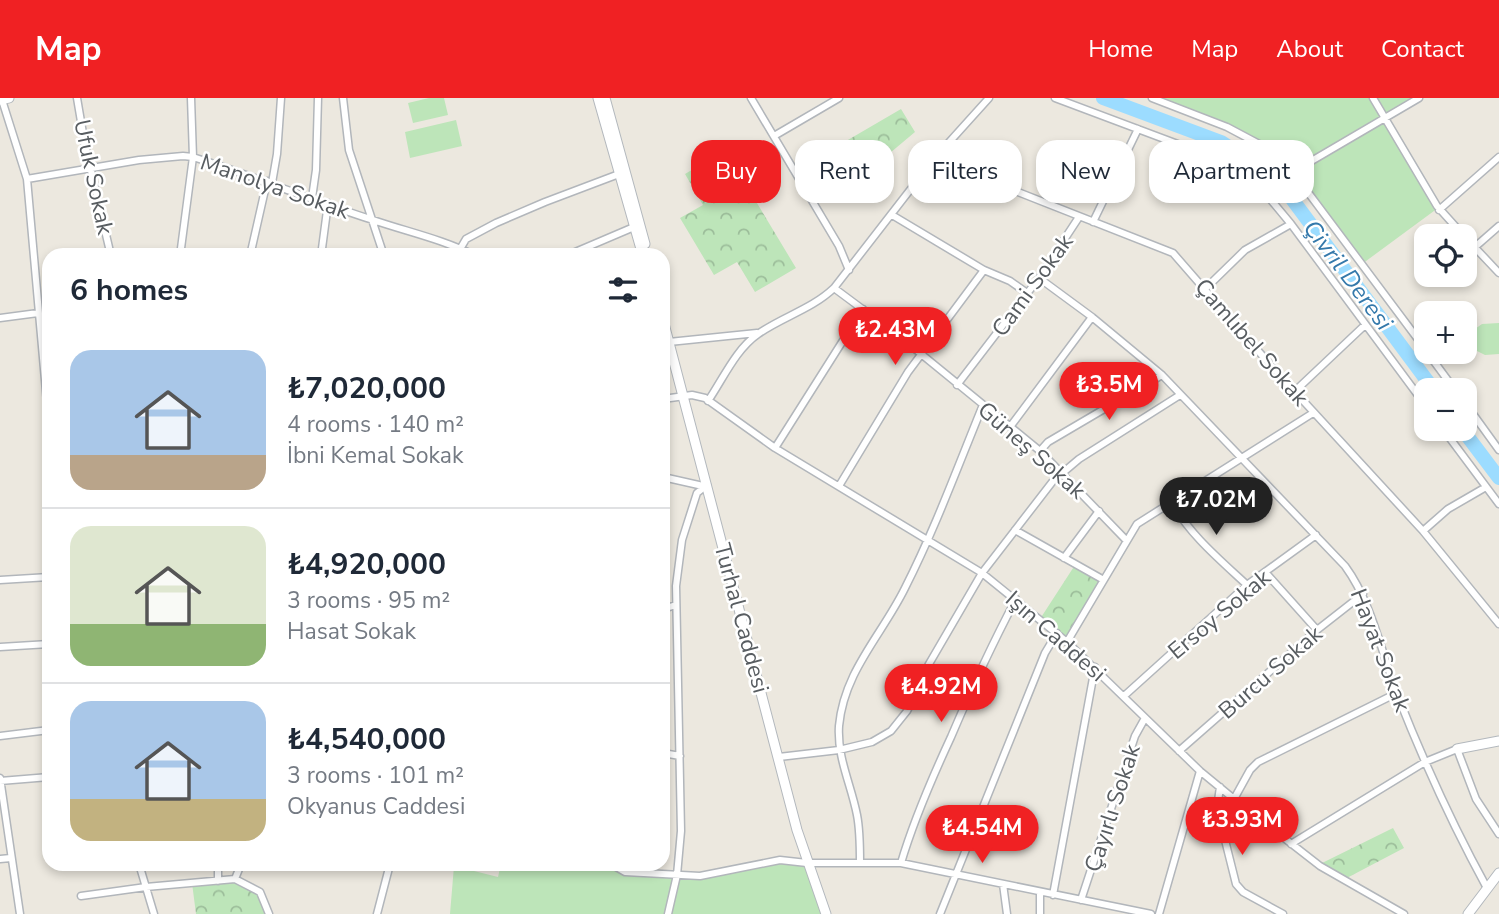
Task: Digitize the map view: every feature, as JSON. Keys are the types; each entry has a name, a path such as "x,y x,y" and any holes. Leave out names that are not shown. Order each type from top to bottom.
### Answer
{"street":[{"name":"Ufuk Sokak","path":"77,98 109,248"},
{"path":"181,248 193,158 194,116 191,98"},
{"path":"252,248 278,141 281,98"},
{"path":"312,198 316,170 318,98"},
{"path":"343,98 344,126 349,150 381,248"},
{"path":"598,98 642,248"},
{"path":"605,98 643,248"},
{"path":"751,98 839,246 849,270"},
{"path":"774,136 839,98"},
{"path":"951,140 989,98"},
{"path":"1055,98 1215,158 1240,172 1266,194 1291,224 1414,390"},
{"path":"1152,98 1252,140"},
{"path":"1373,98 1439,210 1453,224"},
{"path":"1314,160 1419,98"},
{"path":"4,99 27,178 42,355"},
{"path":"1093,222 1138,129"},
{"path":"1439,210 1499,157"},
{"name":"Manolya Sokak","path":"27,178 162,158 193,158 460,248"},
{"path":"460,248 466,239 496,223 619,174"},
{"path":"708,401 746,343 759,333 815,303 834,288 908,194"},
{"name":"Çamlıbel Sokak","path":"1022,194 1172,253 1294,392 1423,531 1499,624"},
{"path":"322,248 328,203"},
{"path":"1314,203 1414,334"},
{"path":"892,215 1027,293"},
{"name":"Cami Sokak","path":"957,385 1039,278 1079,217"},
{"path":"1205,289 1245,250 1291,224"},
{"path":"1477,245 1499,226"},
{"path":"585,248 634,228"},
{"path":"1477,249 1499,273"},
{"path":"839,486 921,353 984,270"},
{"name":"Hayat Sokak","path":"1039,278 1092,317 1162,375 1345,566 1363,594 1397,693 1425,762 1487,888"},
{"name":"Güneş Sokak","path":"834,288 921,353 1041,451 1126,540"},
{"path":"775,447 863,309"},
{"path":"0,318 38,313"},
{"path":"1010,427 1092,317"},
{"path":"1294,392 1365,325"},
{"path":"670,346 759,333"},
{"name":"Turhal Caddesi","path":"670,353 807,863 826,914"},
{"path":"1041,451 1048,442 1162,375"},
{"name":"Işın Caddesi","path":"670,398 696,395 708,401 775,447 982,573 1095,667 1200,771 1234,799 1335,876 1405,914"},
{"path":"779,757 839,750 872,742 897,726 955,616 982,573 1043,493 1063,472 1180,395"},
{"path":"860,863 857,815 839,750 841,711 860,660 905,590 983,405"},
{"path":"1067,642 1137,524 1313,413"},
{"path":"1477,420 1499,450"},
{"path":"1452,441 1499,504"},
{"path":"670,478 705,486"},
{"path":"668,914 677,876 681,831 676,605 682,540 697,493 705,486"},
{"path":"1423,531 1448,509 1486,487"},
{"path":"1171,501 1177,513 1204,544 1247,585"},
{"path":"1064,558 1099,510"},
{"path":"1016,530 1102,579"},
{"name":"Ersoy Sokak","path":"1124,696 1247,585 1316,535"},
{"path":"1266,573 1317,630"},
{"path":"0,580 42,577"},
{"name":"Burcu Sokak","path":"1179,751 1317,630 1363,594"},
{"path":"901,863 925,795 977,678 1016,599"},
{"path":"670,607 676,605"},
{"path":"940,914 1045,653 1057,633"},
{"path":"0,647 42,644"},
{"path":"1052,895 1095,667"},
{"path":"1234,799 1250,770 1258,762 1397,693"},
{"name":"Çayırlı Sokak","path":"1081,900 1135,736 1145,718"},
{"path":"0,736 42,731"},
{"path":"1291,844 1425,762 1457,749 1499,743"},
{"path":"1457,749 1476,799 1499,834"},
{"path":"670,754 680,755"},
{"path":"1159,914 1200,771"},
{"path":"20,914 0,780 42,777"},
{"path":"1220,787 1217,808 1236,884 1242,892 1283,914"},
{"path":"0,859 11,858"},
{"path":"623,871 677,876 715,875 772,861 901,863 1151,914"},
{"path":"141,871 154,914"},
{"path":"218,871 218,881"},
{"path":"234,879 238,871"},
{"path":"377,914 388,871"},
{"path":"1468,914 1499,873"},
{"path":"81,896 234,879 260,892 269,914"},
{"path":"1003,884 1007,914"},
{"path":"1040,914 1041,892"},
{"name":"Çayırlı Sokak","path":"1104,914 1105,904"}],"green space":[{"path":"444,98 448,115 413,123 408,103"},
{"path":"1152,98 1419,98 1385,118 1438,208 1362,264 1314,202 1314,140 1250,140 1242,134"},
{"path":"901,109 915,132 894,150 894,140 848,140"},
{"path":"456,120 462,146 410,158 405,132"},
{"path":"691,170 691,184 685,174"},
{"path":"702,203 757,203 796,268 755,292 737,262 714,275 680,218 703,205"},
{"path":"1499,323 1499,354 1485,355 1477,351 1477,328 1482,324"},
{"path":"1075,565 1102,579 1067,642 1040,619"},
{"path":"1393,828 1404,848 1343,880 1318,865"},
{"path":"772,861 807,863 826,914 450,914 454,871 474,871 498,877 499,871 619,871 701,876"},
{"path":"235,879 260,892 269,914 196,914 192,883"}],"waterway":[{"name":"Çivril Deresi","path":"1103,98 1221,142 1263,169 1292,199 1425,378"},
{"name":"Çivril Deresi","path":"1471,441 1499,478"}]}
